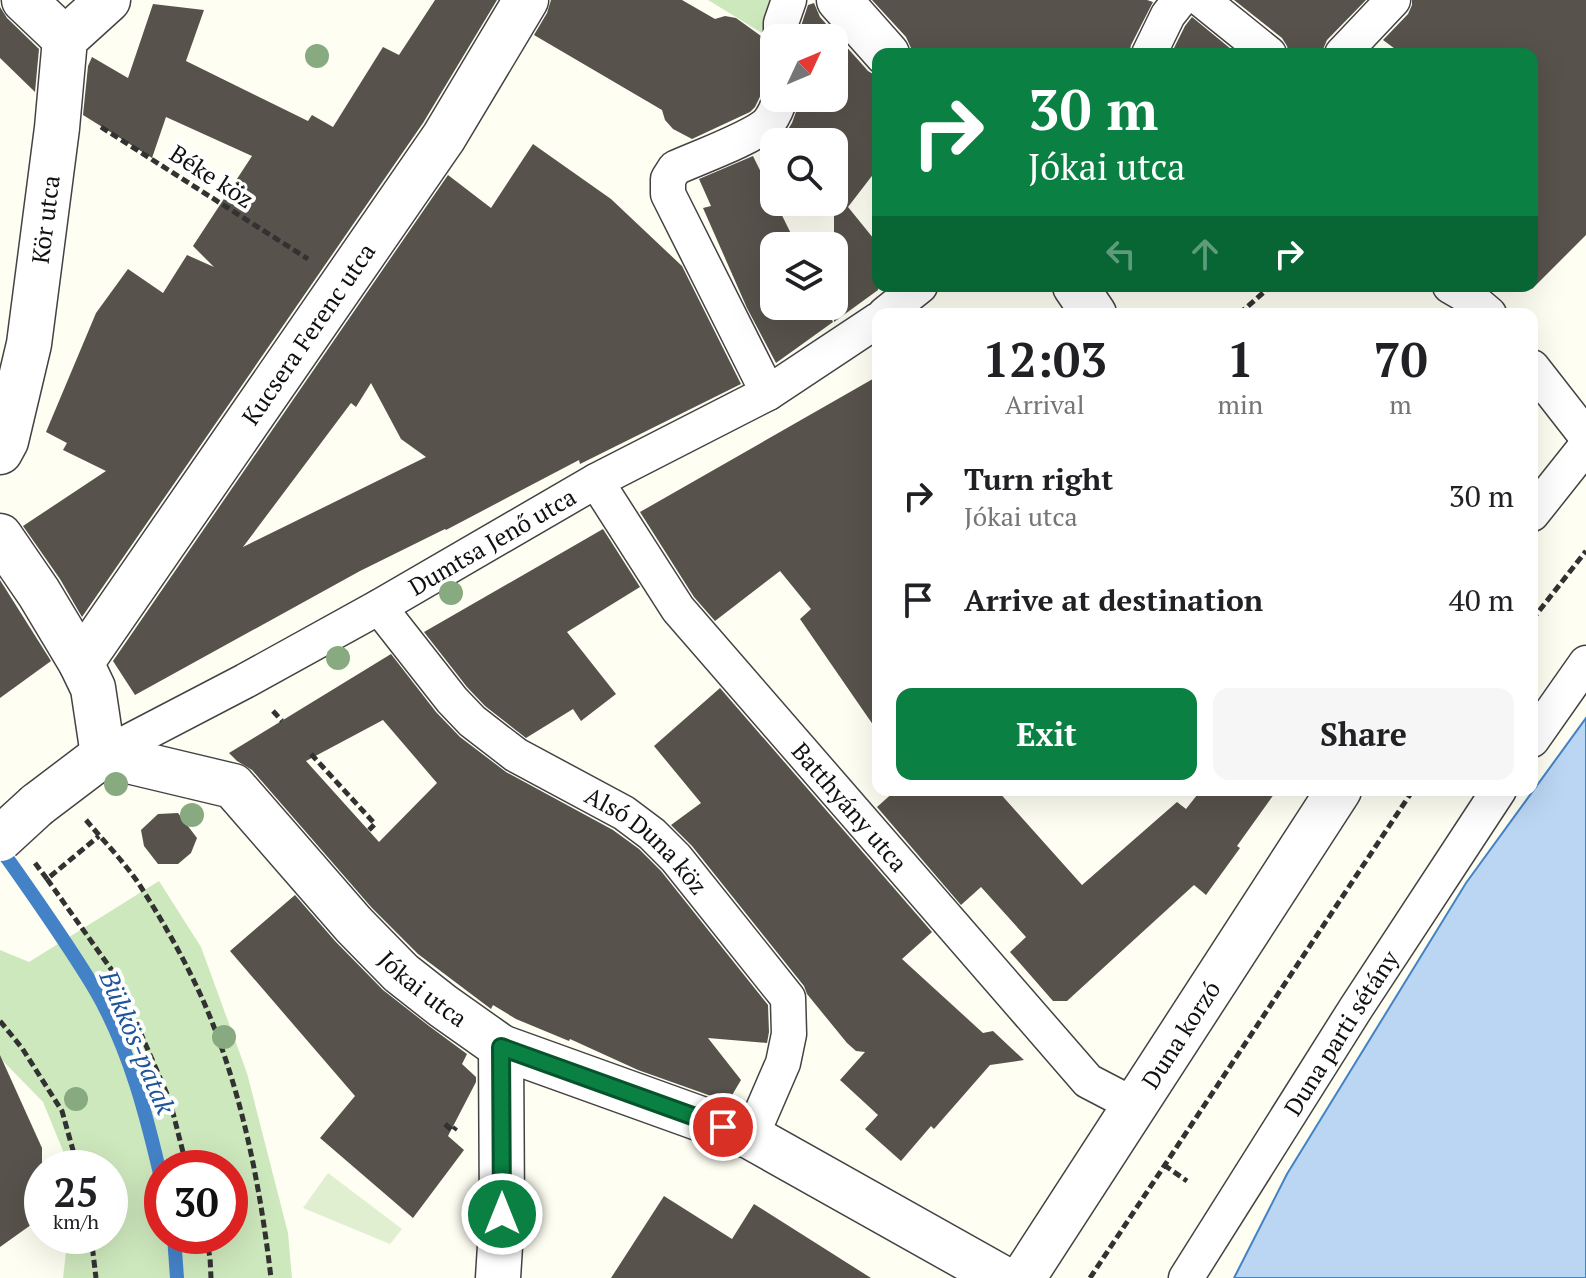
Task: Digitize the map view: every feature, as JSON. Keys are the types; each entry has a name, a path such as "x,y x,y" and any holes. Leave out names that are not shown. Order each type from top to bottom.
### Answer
{"street":[{"path":"24,0 65,39 108,0"},
{"name":"Kucsera Ferenc utca","path":"81,663 444,137 526,0"},
{"path":"781,24 789,0"},
{"path":"839,0 882,48"},
{"path":"1348,48 1393,0"},
{"path":"1152,48 1173,5"},
{"path":"1208,5 1262,48"},
{"name":"Kör utca","path":"0,452 6,441 29,344 65,39"},
{"path":"768,393 668,194 668,179 675,168 757,131 770,121 774,112"},
{"path":"892,308 912,292"},
{"path":"1460,292 1482,308"},
{"name":"Dumtsa Jenő utca","path":"103,755 379,607 596,481 768,393 872,324"},
{"path":"1538,375 1586,436"},
{"path":"1538,506 1586,446"},
{"name":"Batthyány utca","path":"596,481 678,609 1088,1081 1134,1105"},
{"path":"0,536 39,593 93,688 103,755 47,797 0,839"},
{"name":"Alsó Duna köz","path":"379,607 472,721 516,755 624,813 652,834 676,858 788,998 789,1034 783,1063 751,1137"},
{"path":"1538,731 1586,663"},
{"name":"Jókai utca","path":"103,755 233,786 354,925 401,973 501,1047 751,1137 1002,1278"},
{"name":"Duna korzó","path":"1023,1278 1335,796"},
{"name":"Duna parti sétány","path":"1186,1278 1356,1008 1495,796"},
{"path":"498,1278 502,1214 501,1047"}],"path":[{"name":"Béke köz","path":"60,100 344,282"},
{"path":"1246,308 1264,292"},
{"path":"1538,612 1586,551"},
{"path":"311,754 375,824 369,830"},
{"path":"1090,1278 1409,796"},
{"path":"47,797 99,836 136,880 185,963 214,1027 241,1109 255,1172 271,1278"},
{"path":"71,859 99,836"},
{"path":"47,879 116,976 170,1101 182,1150"},
{"path":"0,1021 22,1048 62,1111 73,1150"},
{"path":"1164,1165 1187,1181"},
{"path":"93,1254 96,1278"},
{"path":"209,1254 211,1278"}],"green space":[{"path":"708,0 780,0 774,24 760,24 760,32"},
{"path":"159,881 201,947 247,1073 288,1233 292,1278 63,1278 66,1254 128,1254 128,1150 63,1150 43,1102 0,1058 0,950 29,962"},
{"path":"328,1173 402,1229 390,1244 303,1208"}],"water":[{"path":"1586,718 1586,1278 1234,1278 1287,1174 1466,883 1529,796 1538,796 1538,784"}],"building":[{"path":"435,0 497,0 423,123 82,617 23,526 106,471 63,450 67,443 46,432 96,313 128,269 163,293 187,255 214,267 193,246 252,156 166,117 152,158 83,115 88,66 92,57 128,78 153,4 204,10 186,61 308,121 312,115 333,127 383,47 399,55"},
{"path":"551,0 682,0 715,19 725,16 736,18 760,35 760,97 750,112 692,139 673,129 665,120 662,110 534,35"},
{"path":"872,0 1153,2 1130,48 911,48 906,37"},
{"path":"1234,0 1366,0 1327,40 1324,48 1288,48 1282,38"},
{"path":"1412,0 1586,0 1586,235 1538,283 1538,48 1394,48 1383,40 1408,14"},
{"path":"814,3 826,24 802,24 808,5"},
{"path":"0,7 39,49 35,92 0,58"},
{"path":"1192,17 1230,48 1174,48"},
{"path":"848,48 872,73 872,176 848,207 848,128 789,128 796,112 848,112"},
{"path":"533,144 611,199 682,266 741,384 580,464 579,460 360,571 135,695 113,661 448,175 491,208","holes":["371,383 401,439 426,457 243,547 351,403 356,407"]},
{"path":"753,156 760,170 760,216 782,216 790,232 760,232 760,320 833,322 776,363 747,308 703,208 711,206 699,179"},
{"path":"848,207 872,237 872,292 875,292 848,312 848,232 834,232 834,216 848,216"},
{"path":"872,379 872,723 800,619 811,609 780,571 715,621 694,597 640,512"},
{"path":"603,529 640,587 567,632 616,694 581,721 573,709 526,738 485,706 424,632"},
{"path":"0,580 51,661 0,698"},
{"path":"391,654 436,712 460,737 506,772 613,830 639,849 661,871 768,1005 767,1043 708,1038 741,1080 728,1102 638,1070 516,1019 493,1005 491,1009 418,954 372,908 252,770 229,753","holes":["383,720 437,783 379,842 306,761"]},
{"path":"720,688 932,932 902,959 983,1033 993,1031 1024,1060 990,1065 934,1129 931,1126 901,1161 865,1129 878,1115 840,1080 865,1052 856,1051 847,1043 692,846 671,825 701,803 654,746"},
{"path":"889,796 1002,796 1082,885 1177,802 1186,809 1196,796 1273,796 1206,895 1194,885 1067,1001 1053,1001 1010,952 1026,937 981,887 961,905 877,807"},
{"path":"178,813 197,838 191,853 178,864 158,864 144,846 141,830 158,814"},
{"path":"295,895 383,990 467,1054 462,1064 476,1077 448,1136 464,1150 413,1218 320,1138 355,1096 230,951"},
{"path":"0,1055 42,1150 24,1150 24,1230 0,1247"},
{"path":"664,1196 732,1239 754,1204 871,1278 611,1278"}],"waterway":[{"name":"Bükkös-patak","path":"0,848 50,919 108,1013 136,1084 154,1150"},
{"name":"Bükkös-patak","path":"175,1254 177,1278"}],"route":[{"path":"502,1214 501,1047 723,1127"}]}
